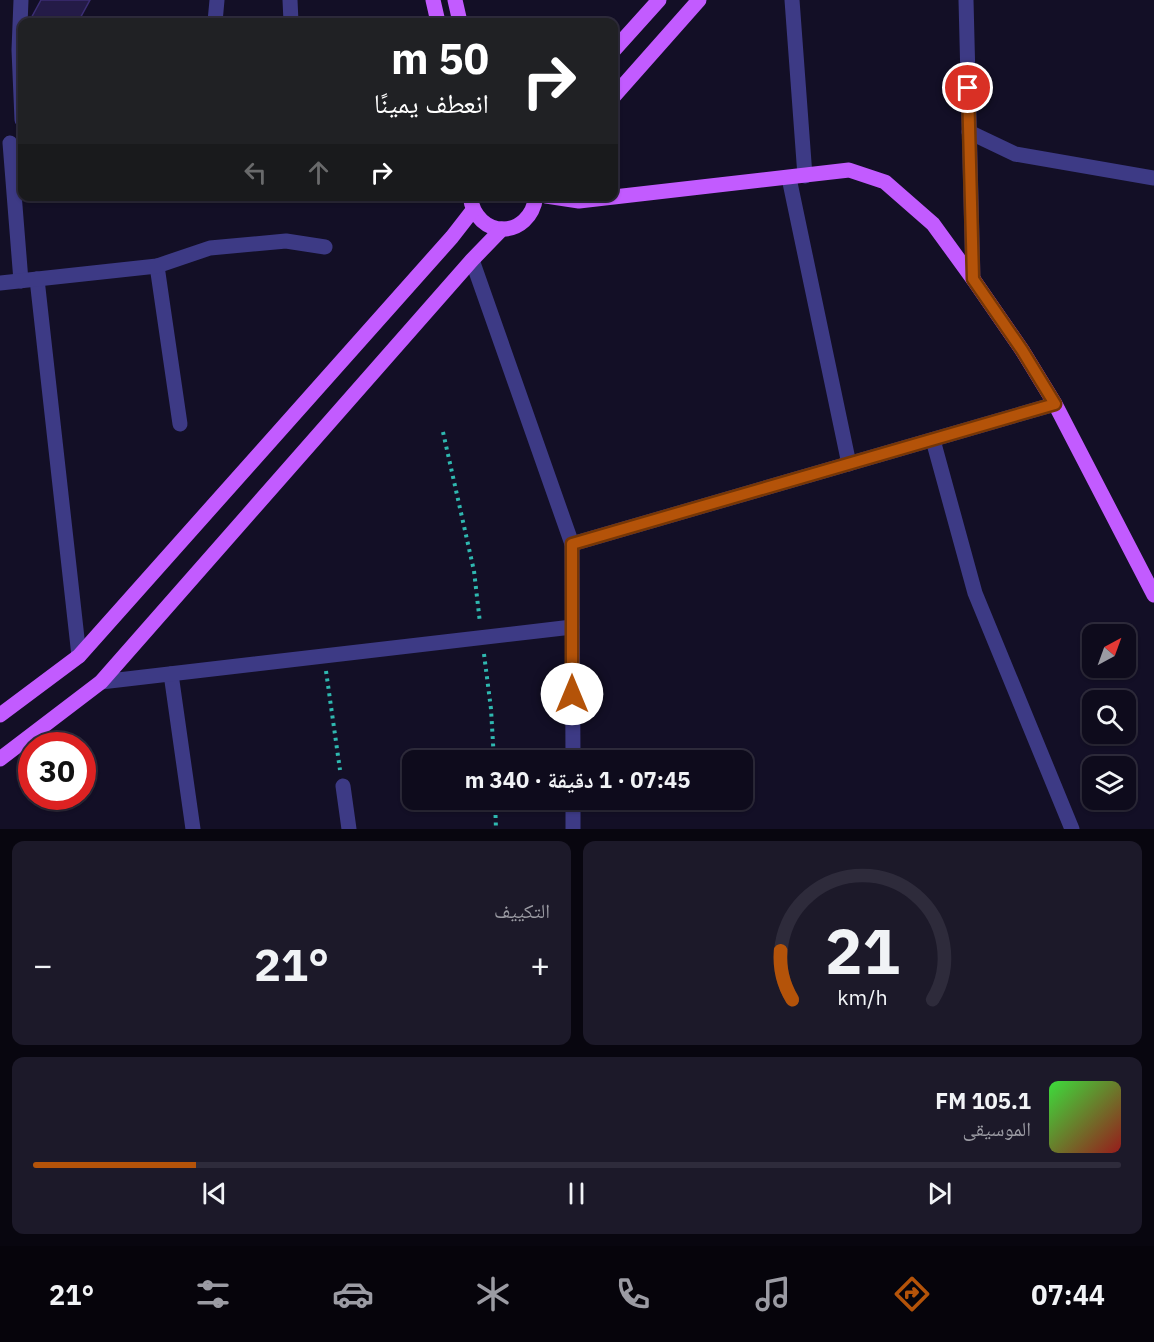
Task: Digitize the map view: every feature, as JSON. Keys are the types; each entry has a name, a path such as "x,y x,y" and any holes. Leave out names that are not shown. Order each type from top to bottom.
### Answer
{"main road":[{"path":"433,0 437,18"},
{"path":"455,0 459,18"},
{"path":"618,46 659,0"},
{"path":"618,91 699,0"},
{"path":"618,197 849,170 885,182 933,224 1022,350 1055,404 1154,595"},
{"path":"472,203 480,220 490,227 502,230 522,223 530,215 536,201"},
{"path":"0,715 79,656 444,246 472,203"},
{"path":"0,759 101,681 472,260 502,230"}],"street":[{"path":"20,18 21,0"},
{"path":"215,18 217,0"},
{"path":"290,0 291,18"},
{"path":"792,0 805,176"},
{"path":"966,0 973,279"},
{"path":"969,132 1015,154 1154,178"},
{"path":"11,143 21,281"},
{"path":"789,178 849,464"},
{"path":"0,283 157,266 210,248 285,241 326,247"},
{"path":"472,260 572,544 573,750"},
{"path":"157,266 180,424"},
{"path":"37,279 79,656"},
{"path":"572,544 1055,404"},
{"path":"933,440 975,593 1072,829"},
{"path":"101,681 572,627"},
{"path":"171,674 193,829"},
{"path":"343,786 349,829"},
{"path":"573,810 573,829"}],"path":[{"path":"444,432 474,571 491,709 493,750"},
{"path":"324,656 343,786"},
{"path":"495,810 496,829"}],"building":[{"path":"41,0 90,0 80,18 31,18"}],"route":[{"path":"572,694 572,544 1055,404 1022,350 973,279 968,88"}]}
